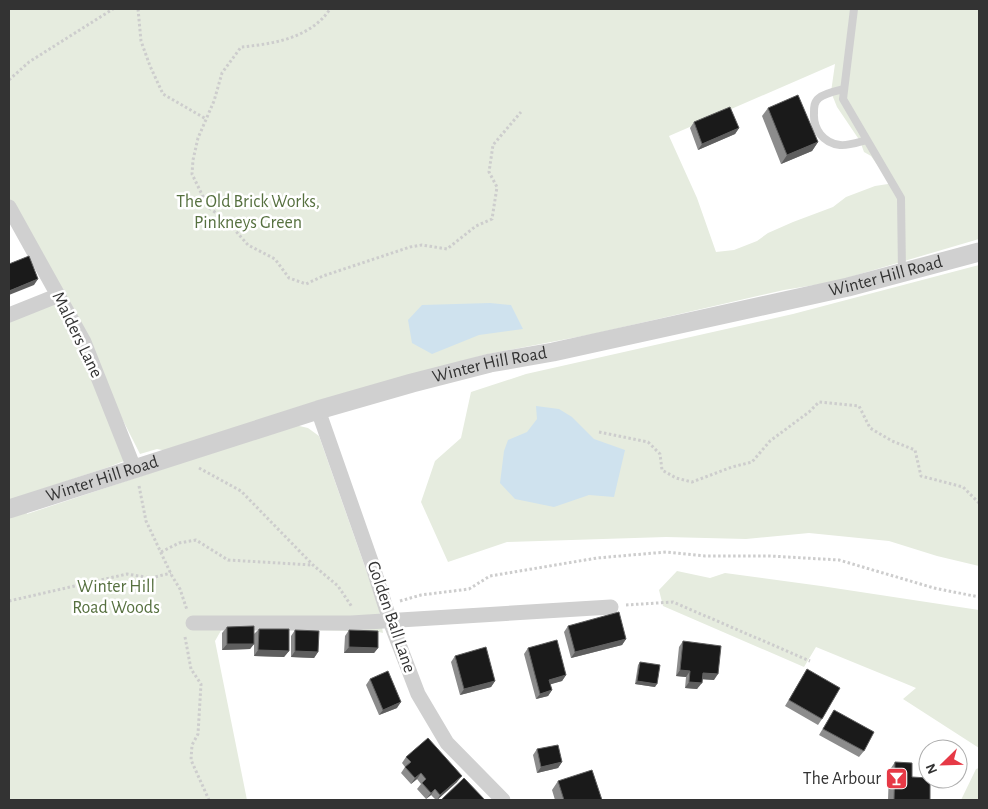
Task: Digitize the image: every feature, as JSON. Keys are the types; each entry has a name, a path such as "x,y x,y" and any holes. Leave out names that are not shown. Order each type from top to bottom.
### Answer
{"street":[{"name":"Malders Lane","path":"9,207 84,342 135,468"},
{"name":"Winter Hill Road","path":"9,509 318,410 412,382 490,363 553,352 848,287 979,252"},
{"path":"9,315 59,295"},
{"name":"Golden Ball Lane","path":"318,410 390,621 418,694 446,742 502,800"},
{"path":"193,623 351,624 611,607"}],"lane":[{"path":"854,9 843,99 901,198 902,272"},
{"path":"844,89 831,92 819,98 814,105 813,121 819,133 828,142 841,145 867,140"}],"path":[{"path":"9,80 29,62 113,9"},
{"path":"138,9 141,42 163,94 206,119"},
{"path":"330,9 323,19 295,36 268,44 241,47 222,73 214,101 198,138 193,160 192,174 208,207 233,228 248,245 275,259 289,278 306,284 323,276 410,247 422,245 447,249 476,226 492,219 497,187 489,172 493,145 521,112"},
{"path":"233,228 249,224"},
{"path":"599,432 648,442 660,454 662,470 676,478 692,482 732,467 752,462 770,441 809,412 819,402 859,406 870,428 892,441 915,450 922,476 963,487 979,503"},
{"path":"189,451 196,466 241,491 313,565 338,586 354,610 351,624"},
{"path":"135,468 146,521 180,590 193,623 193,628 184,634 188,648 190,669 201,684 198,734 192,746 191,760 209,800"},
{"path":"161,552 179,543 196,540 228,560 313,565"},
{"path":"385,605 421,595 469,589 490,576 596,558 666,552 705,556 770,556 839,560 934,588 979,597"},
{"path":"9,601 127,574 151,578 171,573"},
{"path":"611,607 673,602 810,661"}],"green space":[{"name":"The Old Brick Works, Pinkneys Green","path":"9,9 979,9 979,239 833,282 784,290 593,334 483,355 167,451 157,449 140,454 9,200","holes":["835,64 831,92 837,107 860,141 864,152 871,156 888,180 888,184 875,186 846,197 833,207 768,233 757,241 734,250 716,252 697,198 669,136"]},
{"path":"979,265 979,566 937,556 889,541 809,533 746,539 666,537 507,542 448,562 421,502 435,461 461,438 471,392 526,374 793,314"},
{"name":"Winter Hill Road Woods","path":"56,294 137,456 21,496 27,514 295,425 308,428 319,436 378,604 383,633 223,627 215,641 247,800 9,800 9,312"},
{"path":"677,571 710,578 725,573 979,610 979,748 968,739 965,739 903,699 916,688 816,647 804,667 663,606 659,590"},
{"path":"979,768 979,800 961,800 968,789 976,769"}],"water":[{"path":"490,303 511,305 523,329 479,335 432,354 412,343 408,320 422,305"},
{"path":"536,406 559,409 572,417 594,439 625,450 614,497 589,495 554,507 515,499 500,483 504,451 508,440 527,432 537,419"}],"building":[{"path":"798,95 818,142 787,155 768,108"},
{"path":"730,107 739,128 702,144 694,122"},
{"path":"29,256 38,279 9,291 9,264"},
{"path":"619,612 626,639 575,652 568,626"},
{"path":"254,626 254,644 227,644 227,627"},
{"path":"259,629 289,629 289,651 258,650"},
{"path":"295,630 319,631 318,652 295,651"},
{"path":"349,630 378,631 378,648 349,647"},
{"path":"557,640 566,675 549,680 552,690 540,694 528,648"},
{"path":"683,641 721,646 718,674 703,673 702,683 689,682 690,671 680,670"},
{"path":"486,647 495,681 464,689 455,656"},
{"path":"640,662 660,665 657,684 637,681"},
{"path":"807,669 840,688 822,719 789,700"},
{"path":"388,671 401,702 383,710 370,679"},
{"path":"834,710 874,732 864,751 823,729"},
{"path":"428,738 462,776 440,795 435,789 431,793 422,783 426,779 421,773 415,778 405,767 411,762 406,757"},
{"path":"558,745 562,762 541,767 537,749"},
{"name":"The Arbour","path":"895,762 912,763 912,777 918,777 918,789 930,789 930,800 894,800"},
{"path":"592,770 602,800 564,800 558,781"},
{"path":"464,778 485,800 441,800"}],"place":[{"name":"The Arbour","path":"897,779"}]}
